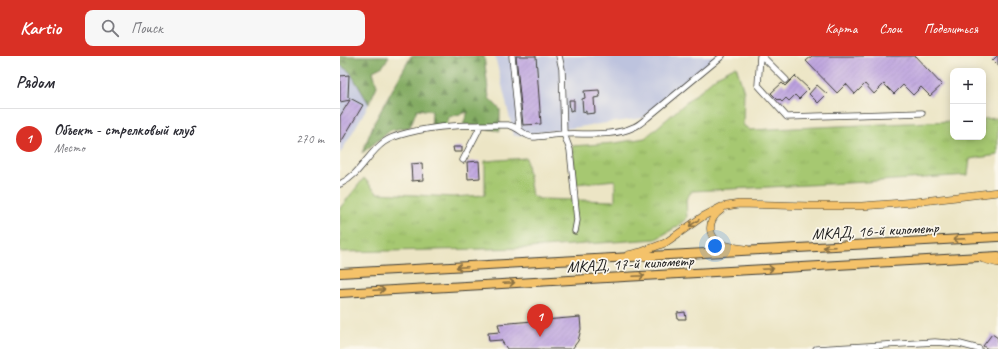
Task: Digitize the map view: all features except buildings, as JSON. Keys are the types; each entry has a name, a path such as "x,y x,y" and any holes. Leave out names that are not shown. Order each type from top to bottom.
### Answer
{"highway":[{"name":"МКАД, 16-й километр","path":"754,251 998,237"},
{"name":"МКАД, 17-й километр","path":"340,274 754,251"},
{"path":"969,257 998,256"},
{"name":"МКАД, 17-й километр","path":"340,293 969,257"}],"main road":[{"path":"612,259 641,252 665,243 715,209 739,204 862,206 915,202 998,192"},
{"path":"728,206 720,210 712,218 710,223 713,235 716,240 724,245 754,251"},
{"path":"969,257 998,262"}],"street":[{"path":"512,56 519,128"},
{"path":"559,56 562,69 564,134 570,150 577,220 575,231"},
{"path":"340,184 356,174 378,146 385,141 426,128 453,125 508,125 515,126 523,133 533,136 604,134 620,132 634,127 647,118 722,56"},
{"path":"761,56 786,80"},
{"path":"761,56 758,86 787,117 922,113"},
{"path":"463,160 480,125"},
{"path":"816,349 935,342 960,344 979,349"}],"shaded area":[{"path":"495,56 720,56 643,118 514,136"},
{"path":"340,65 350,72 369,104 340,154"}],"green space":[{"path":"340,56 389,56 383,66 373,71 377,86 369,104 350,72 340,65"},
{"path":"411,56 484,56 489,98 500,109 500,131 463,124 468,112 449,117 446,127 431,130 432,111 417,109 410,127 391,130 362,153 374,123"},
{"path":"736,66 744,92 743,125 750,130 950,121 950,140 986,140 986,119 998,118 998,155 970,159 968,175 692,191 686,199 687,218 678,226 656,239 528,248 340,252 340,208 364,178 377,193 453,197 485,195 485,161 526,158 532,196 540,199 615,201 615,180 576,184 572,146 615,143 645,138 717,76"}],"place":[{"name":"Объект - стрелковый клуб","path":"540,337"}]}
